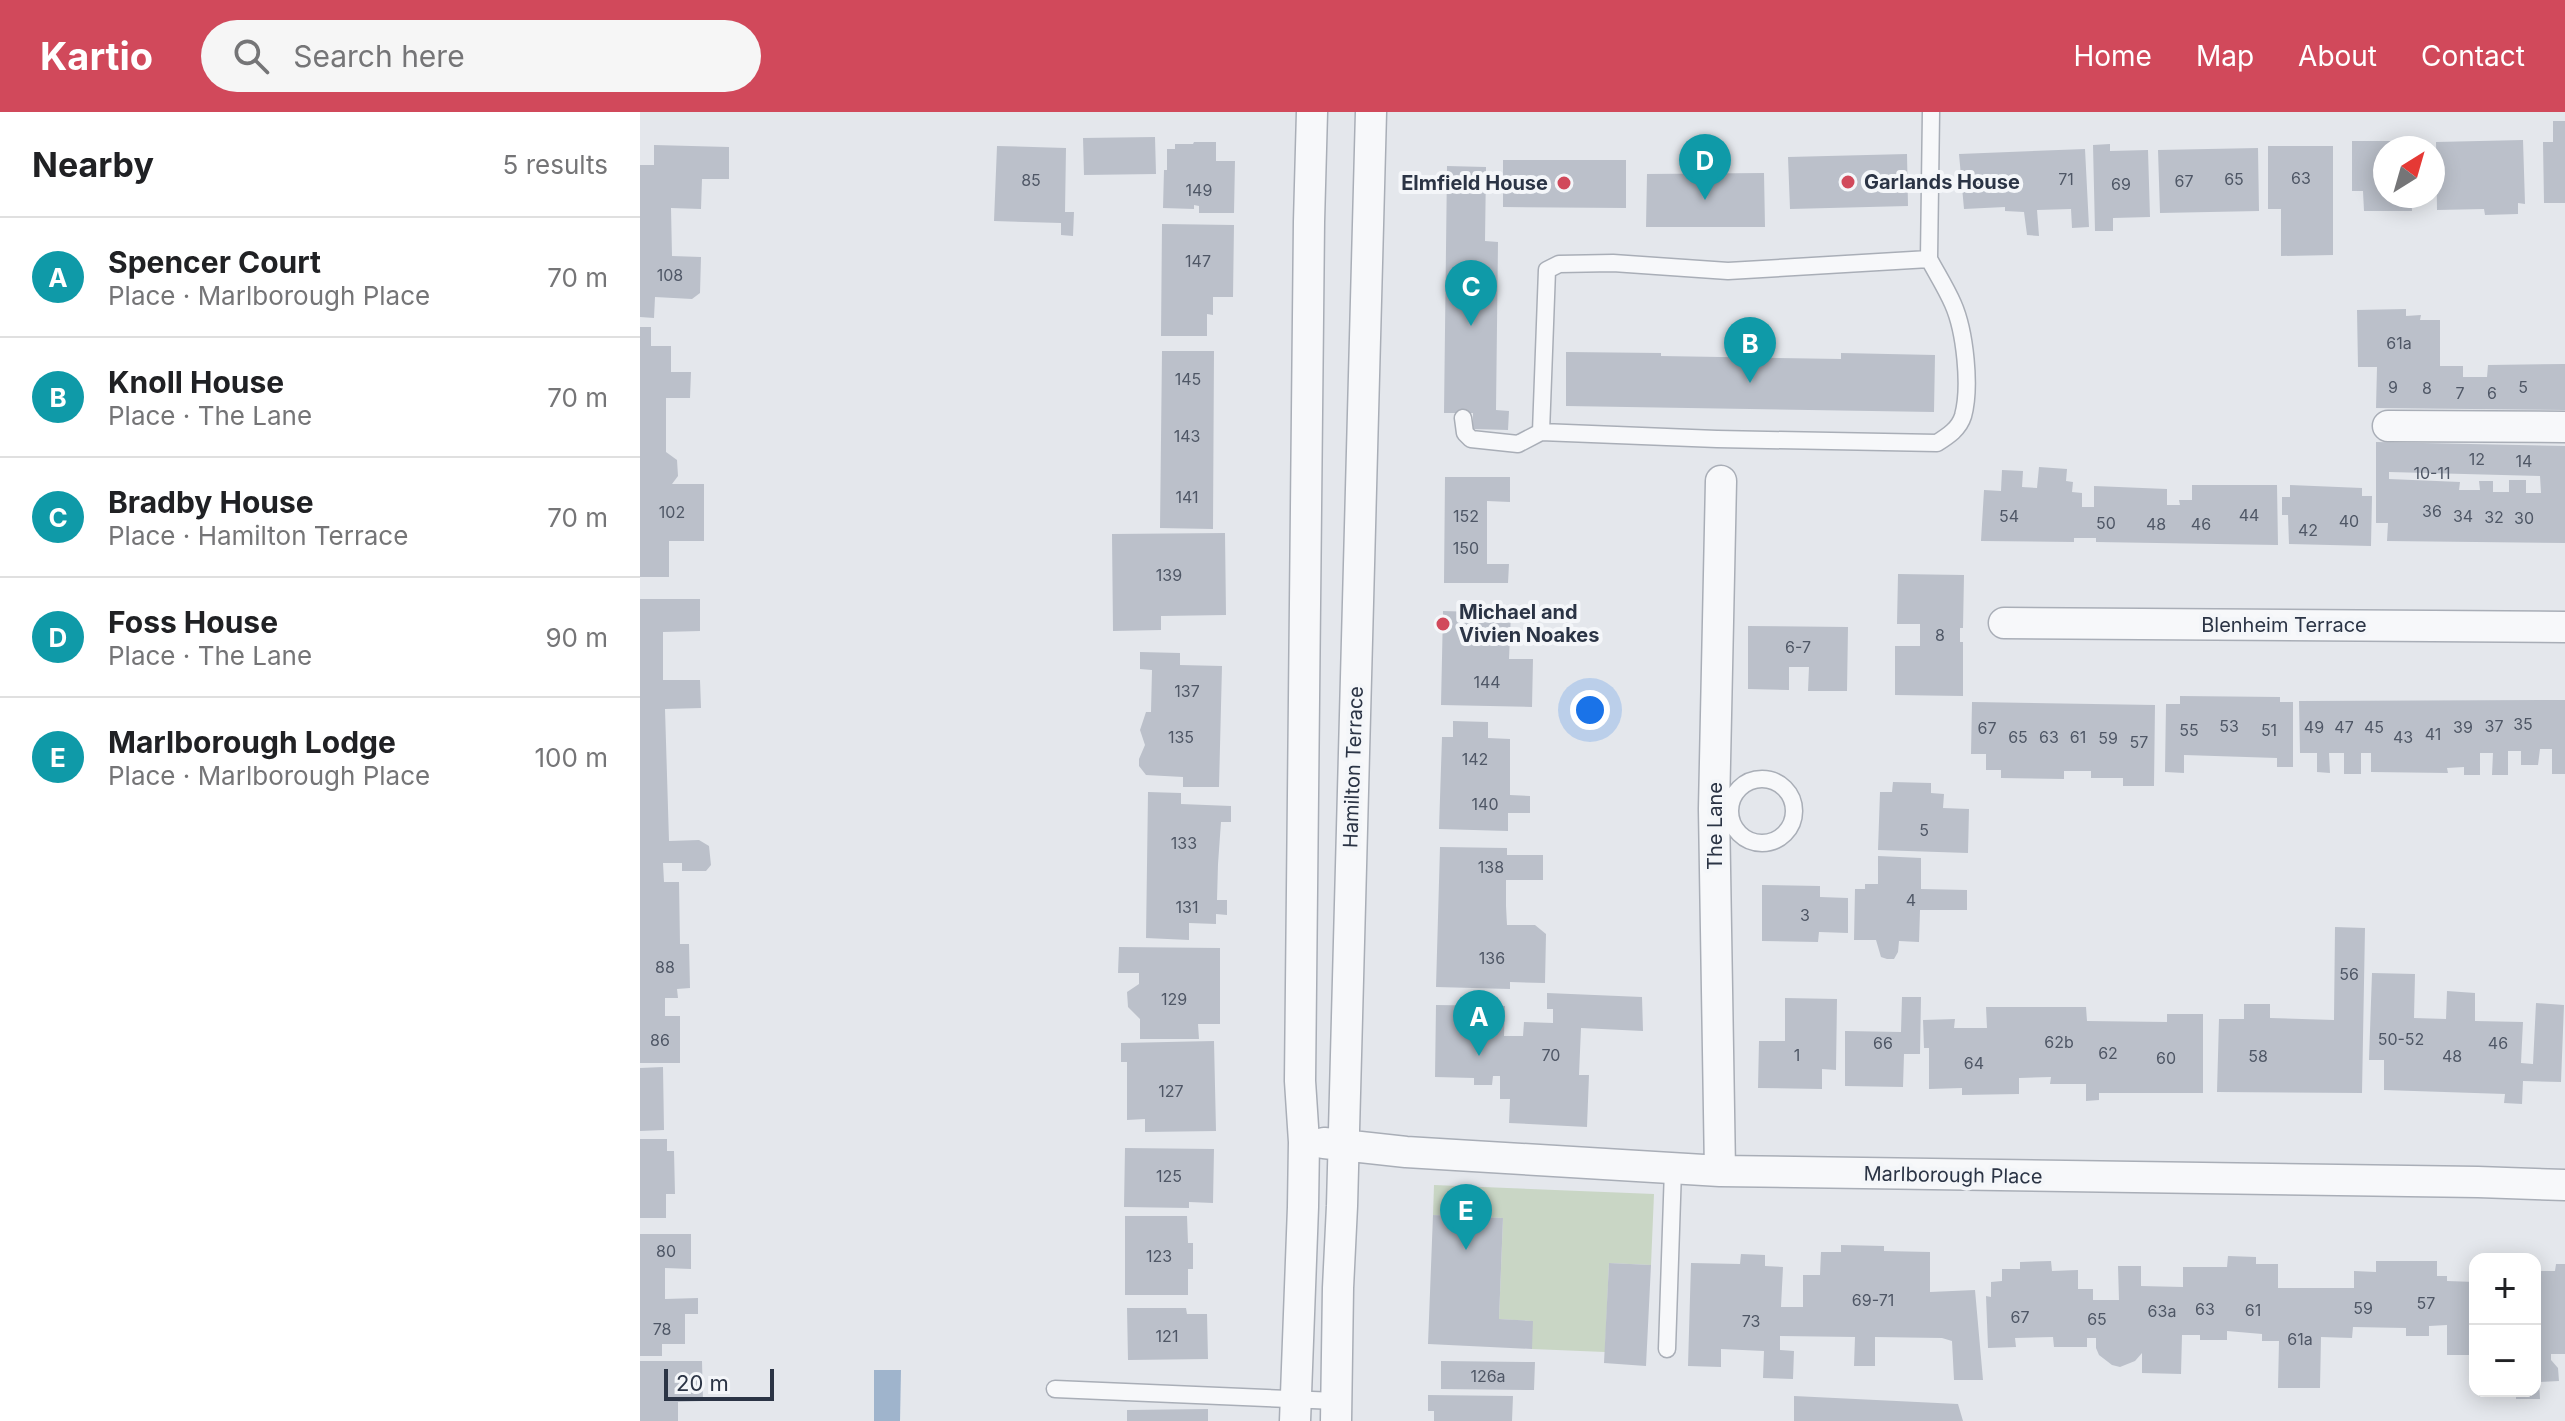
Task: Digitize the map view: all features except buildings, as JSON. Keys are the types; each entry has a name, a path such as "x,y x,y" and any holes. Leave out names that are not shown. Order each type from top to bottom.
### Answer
{"street":[{"path":"1295,1410 1304,1142 1301,1034 1312,112"},
{"name":"Hamilton Terrace","path":"1336,1411 1371,112"},
{"path":"2388,426 2565,427"},
{"name":"The Lane","path":"1720,1171 1721,481"},
{"name":"Blenheim Terrace","path":"2004,623 2565,627"},
{"name":"Marlborough Place","path":"1304,1142 1406,1152 1720,1171 2565,1185"}],"lane":[{"path":"1463,418 1465,433 1471,439 1518,444 1541,432 1937,443 1953,433 1963,418 1966,377 1964,341 1954,305 1929,259 1931,112"},
{"path":"1541,432 1547,270 1559,264 1613,263 1728,271 1929,259"},
{"path":"1667,1349 1673,1169"},
{"path":"1055,1389 1336,1411"}],"green space":[{"path":"1434,1185 1654,1194 1651,1265 1609,1263 1605,1352 1532,1349 1532,1321 1499,1319 1503,1218 1433,1215"}],"water":[{"path":"874,1370 901,1370 900,1421 874,1421"}],"place":[{"name":"Garlands House","path":"1848,182"},
{"name":"Elmfield House","path":"1564,183"},
{"name":"Foss House","path":"1705,200"},
{"name":"Bradby House","path":"1471,326"},
{"name":"Knoll House","path":"1750,383"},
{"name":"Michael and Vivien Noakes","path":"1443,624"},
{"name":"Spencer Court","path":"1479,1056"},
{"name":"Marlborough Lodge","path":"1466,1250"}]}
